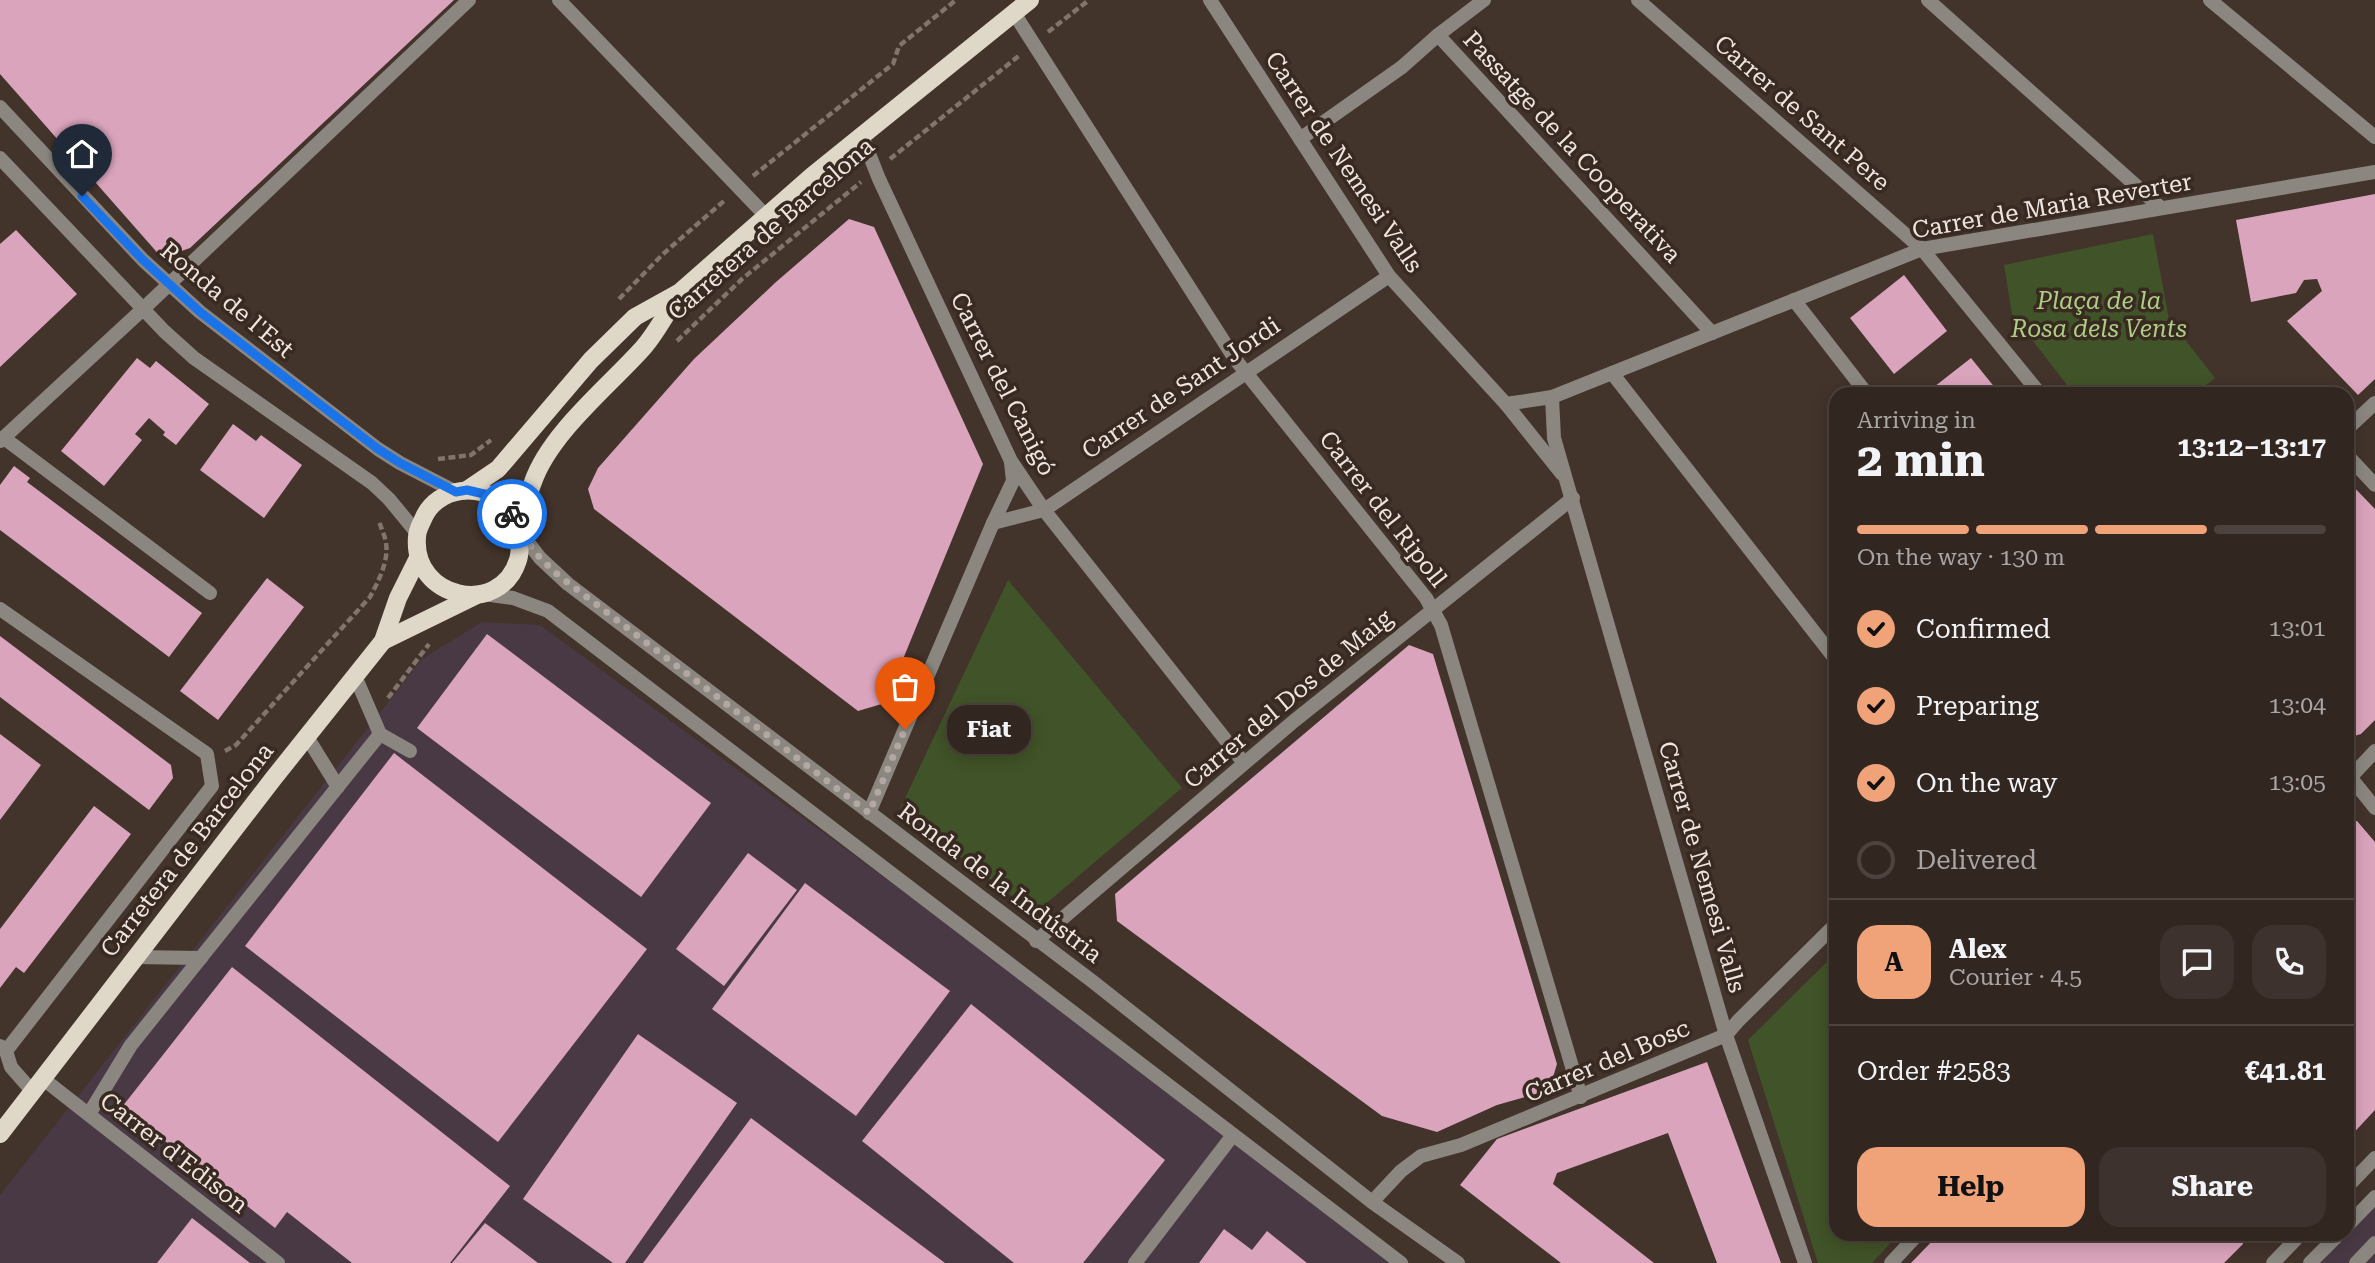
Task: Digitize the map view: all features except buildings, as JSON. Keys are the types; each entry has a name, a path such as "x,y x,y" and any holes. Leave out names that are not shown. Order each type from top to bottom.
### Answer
{"main road":[{"name":"Carretera de Barcelona","path":"680,292 765,215 1030,0"},
{"path":"680,292 646,345 556,440 533,481 520,532 520,553 513,572 499,586 480,594 458,594 443,589 428,576 418,558 417,533 427,510 439,498 461,491 498,468 591,360 635,317 680,292"},
{"path":"461,491 493,496 514,517 520,532"},
{"name":"Carretera de Barcelona","path":"0,1133 383,641 398,598 418,558"},
{"name":"Carretera de Barcelona","path":"383,641 480,594"}],"street":[{"path":"210,593 2,440 469,0"},
{"path":"559,0 765,215"},
{"name":"Carrer de Nemesi Valls","path":"1210,0 1389,276 1506,404 1567,480"},
{"name":"Passatge de la Cooperativa","path":"1484,0 1438,35 1712,332"},
{"name":"Carrer de Sant Pere","path":"1638,0 1922,248 2034,387"},
{"path":"1928,0 2161,208"},
{"path":"2210,0 2375,137"},
{"name":"Carrer del Ripoll","path":"1014,13 1235,359 1426,597 1441,625 1581,1097"},
{"path":"1300,139 1402,67 1438,35"},
{"name":"Ronda de l'Est","path":"0,107 143,260 200,312 378,449 400,463 461,491"},
{"name":"Carrer del Canigó","path":"862,136 1011,461 1044,510 1244,763"},
{"path":"0,158 164,331 194,358 372,484 389,499 417,533"},
{"name":"Carrer de Maria Reverter","path":"1552,397 1922,248 2375,172"},
{"name":"Carrer de Sant Jordi","path":"993,523 1044,510 1389,276"},
{"path":"1794,300 1862,387"},
{"path":"1612,373 1829,651"},
{"path":"1506,404 1552,397"},
{"name":"Carrer de Nemesi Valls","path":"1552,397 1555,438 1726,1035 1805,1263"},
{"path":"2354,422 2375,402"},
{"path":"869,813 1013,481 1011,461"},
{"path":"2354,462 2375,485"},
{"name":"Carrer del Dos de Maig","path":"1036,941 1244,763 1573,498"},
{"name":"Ronda de la Indústria","path":"520,532 540,558 568,584 1092,981 1372,1202 1458,1263"},
{"path":"480,594 513,598 548,611 1401,1263"},
{"path":"0,609 207,754"},
{"path":"355,676 380,734 410,751"},
{"path":"89,1114 131,1045 380,734"},
{"path":"307,737 338,787"},
{"path":"2354,771 2375,751"},
{"name":"Carretera de Barcelona","path":"3,1048 33,1018 212,786 207,754"},
{"path":"2354,784 2375,808"},
{"name":"Carrer del Bosc","path":"1372,1202 1401,1171 1421,1156 1461,1145 1726,1035 1829,932"},
{"path":"135,957 201,958"},
{"path":"3,1048 11,1067 37,1085"},
{"name":"Carrer d'Edison","path":"37,1085 89,1114 278,1263"},
{"path":"1135,1263 1233,1135"},
{"path":"2354,1180 2375,1158"},
{"path":"2354,1219 2375,1197"},
{"path":"1891,1263 1911,1241"},
{"path":"2273,1263 2290,1241"},
{"path":"2310,1263 2332,1241"},
{"path":"2356,1263 2375,1243"}],"path":[{"name":"Carretera de Barcelona","path":"669,349 743,279 1089,0"},
{"name":"Carretera de Barcelona","path":"207,754 223,752 236,745 372,593"},
{"path":"380,734 395,718 388,697 431,641"}],"shaded area":[{"path":"482,622 540,625 1410,1263 0,1263 0,1195 422,659"},
{"path":"2375,1197 2375,1263 2311,1263 2332,1241 2354,1241 2354,1219"}],"green space":[{"name":"Plaça de la Rosa dels Vents","path":"2153,234 2169,319 2215,378 2204,387 2069,387 2012,314 2004,265"},
{"path":"1008,580 1182,788 1035,913 899,811"},
{"path":"1829,960 1829,1241 1892,1241 1872,1263 1818,1263 1748,1040"}],"way so far":[{"path":"512,514 520,532 540,558 577,591 869,813 905,729"}],"place":[{"name":"Fiat","path":"905,729"}],"route":[{"path":"82,196 143,260 200,312 378,449 456,492 467,490 493,496 512,514"}]}
